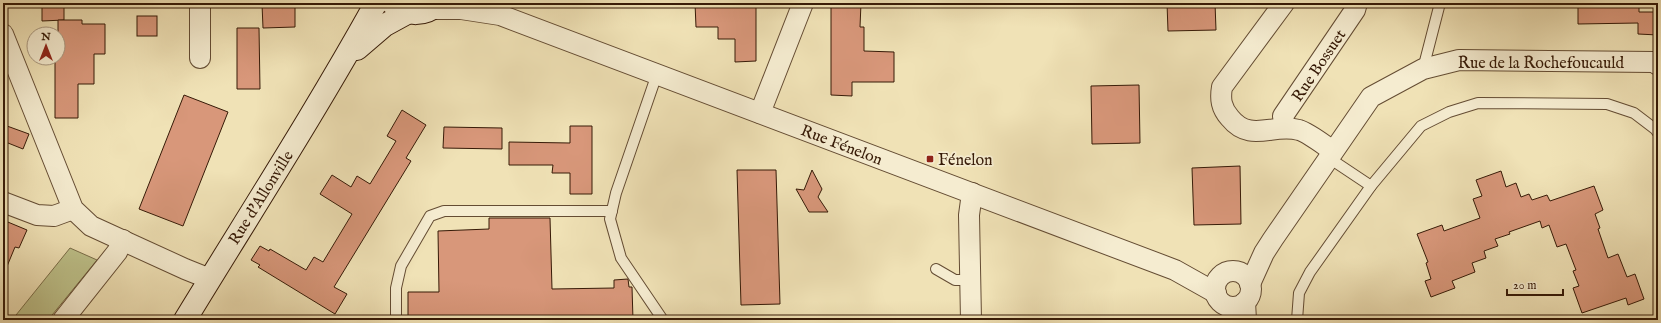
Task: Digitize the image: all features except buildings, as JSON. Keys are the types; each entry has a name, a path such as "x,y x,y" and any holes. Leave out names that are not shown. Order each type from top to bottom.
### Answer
{"main road":[{"name":"Rue d'Allonville","path":"185,320 336,74 376,3"},
{"path":"400,8 416,14 425,13 437,6"},
{"name":"Rue d'Allonville","path":"336,74 358,48 385,25 400,8"}],"street":[{"path":"200,3 200,58"},
{"name":"Rue Fénelon","path":"484,3 500,15"},
{"path":"760,113 803,3"},
{"path":"1284,3 1222,86 1220,99 1226,113 1237,127 1258,132 1285,128 1300,130 1331,155"},
{"name":"Rue Bossuet","path":"1285,128 1283,116 1355,10 1357,3"},
{"name":"Rue Fénelon","path":"437,6 500,15 1184,274 1235,297"},
{"path":"3,34 73,210 91,226 210,279"},
{"name":"Rue de la Rochefoucauld","path":"1235,297 1371,97 1423,68 1459,60 1654,62 1658,65"},
{"path":"970,320 969,215 972,193"},
{"path":"3,202 37,215 54,216 73,210"},
{"path":"63,320 117,252 123,240"}],"lane":[{"path":"1423,68 1440,3"},
{"path":"657,74 616,193 610,219 621,258 663,320"},
{"path":"1297,320 1299,294 1310,272 1371,186 1421,126 1449,112 1478,103 1607,104 1634,114 1655,129 1658,133"},
{"path":"1331,155 1371,186"},
{"path":"396,320 396,288 401,266 430,216 444,211 612,211"},
{"path":"936,269 955,280 970,280"}],"green space":[{"path":"70,248 97,260 48,320 12,320"}],"place":[{"name":"Fénelon","path":"930,159"}]}
